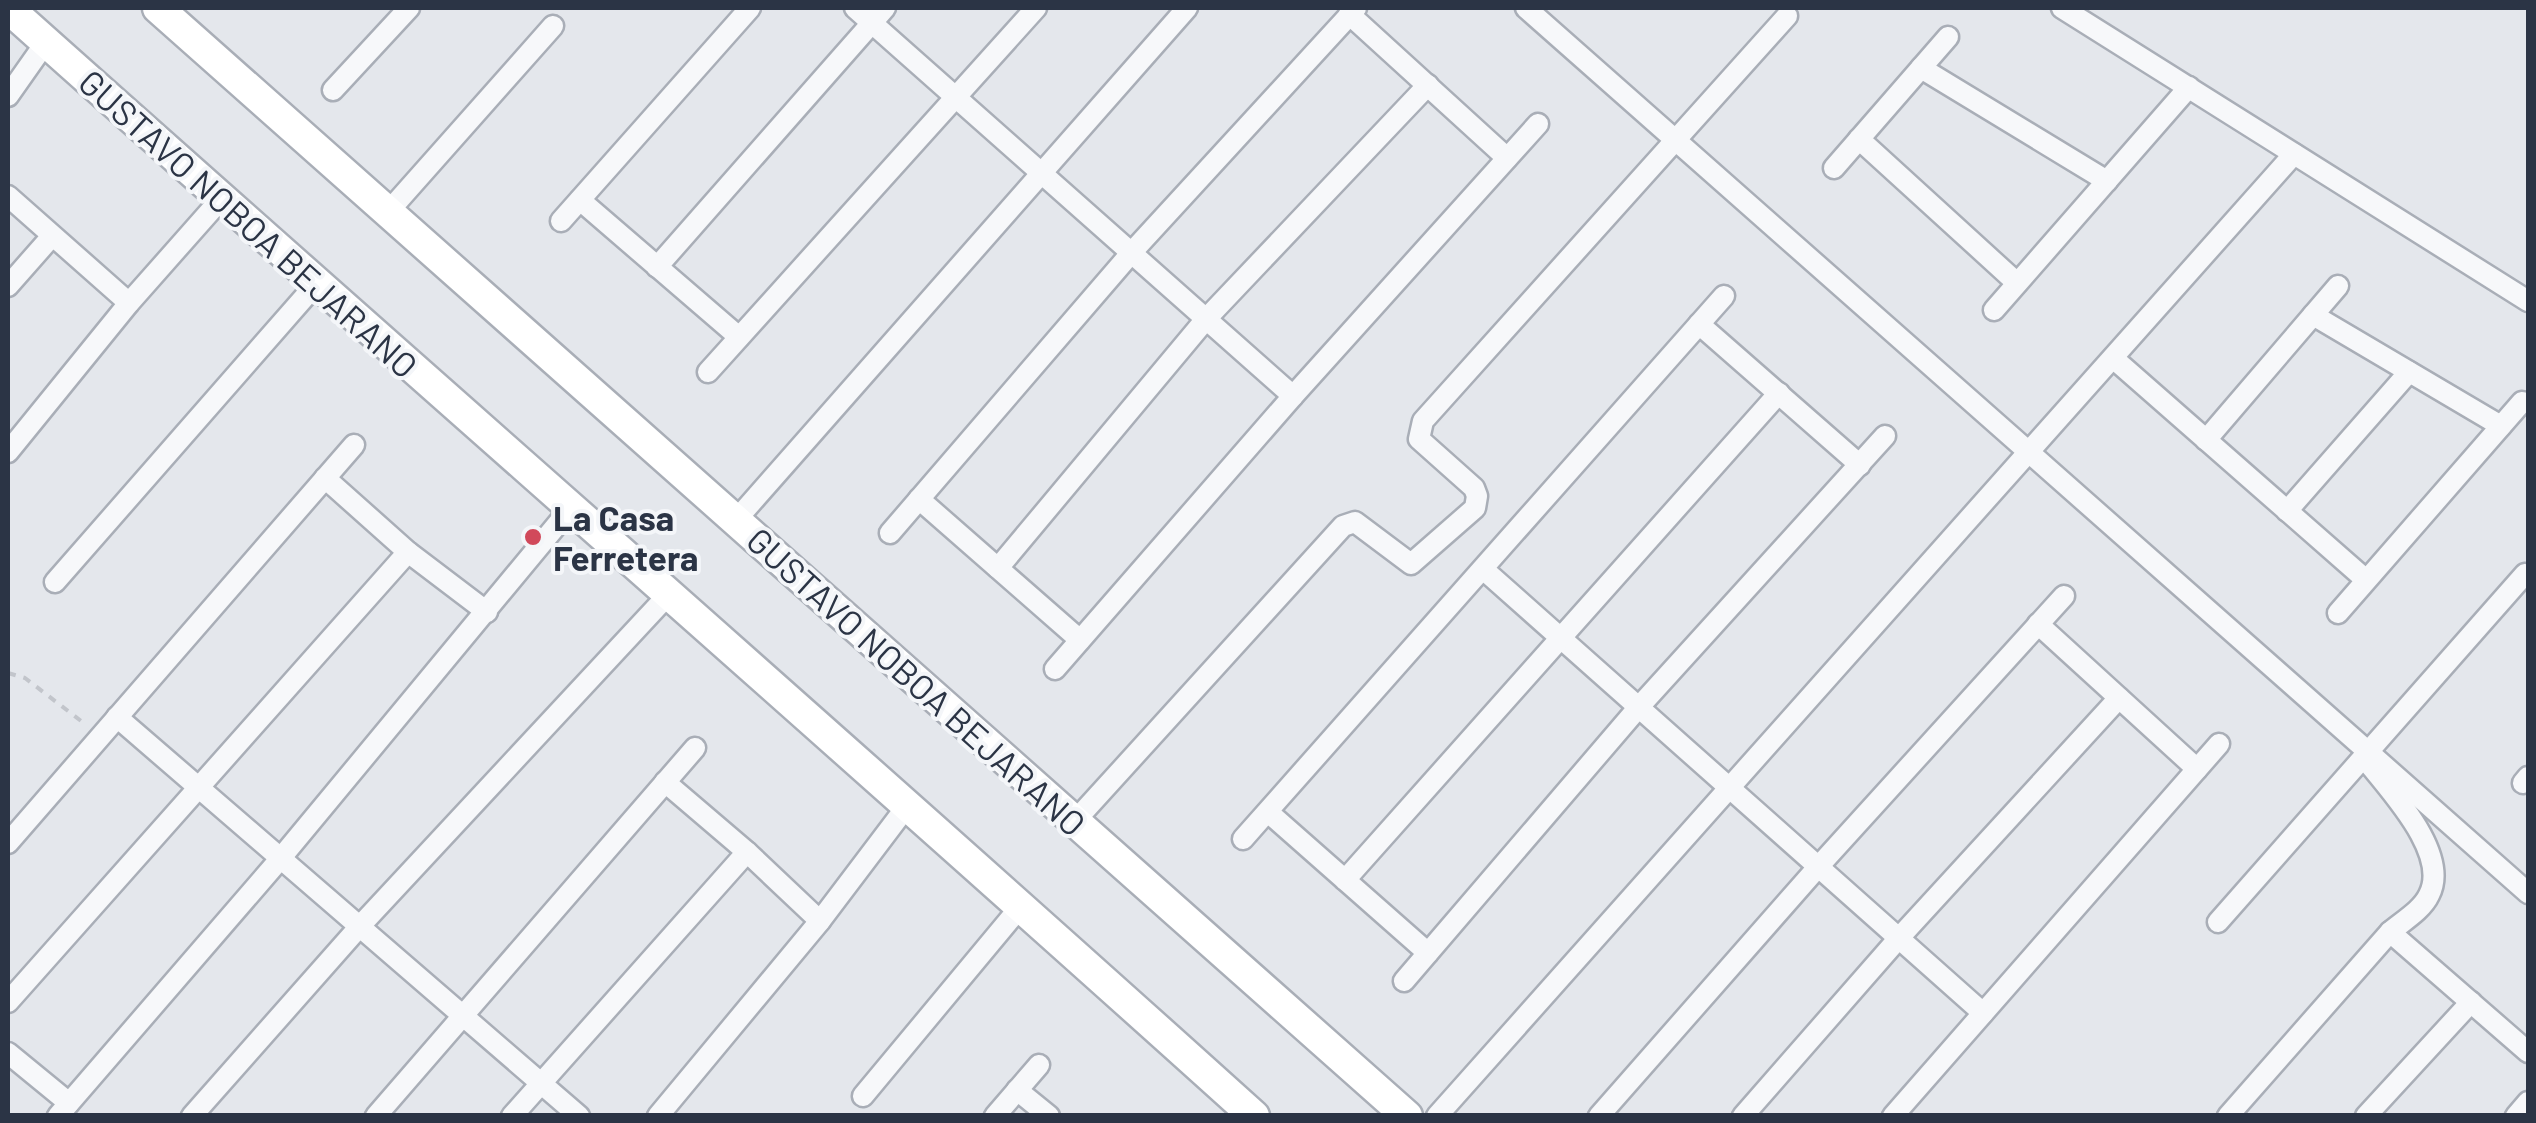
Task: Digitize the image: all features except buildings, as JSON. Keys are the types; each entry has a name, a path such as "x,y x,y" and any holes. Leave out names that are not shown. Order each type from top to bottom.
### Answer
{"street":[{"name":"GUSTAVO NOBOA BEJARANO","path":"8,8 1254,1116"},
{"name":"GUSTAVO NOBOA BEJARANO","path":"158,8 1407,1116"},
{"path":"333,90 409,8"},
{"path":"561,222 750,8"},
{"path":"855,8 879,15 957,96 1293,396"},
{"path":"708,372 1036,8"},
{"path":"736,520 1187,8"},
{"path":"1526,8 2366,754 2528,893"},
{"path":"2062,8 2528,301"},
{"path":"890,533 1132,252 1352,11 1508,158"},
{"path":"657,267 879,15"},
{"path":"1074,822 1343,526 1355,522 1411,564 1475,508 1474,488 1419,439 1423,421 1787,16"},
{"path":"388,212 553,26"},
{"path":"1834,168 1948,38"},
{"path":"8,96 46,42"},
{"path":"1921,68 2106,181"},
{"path":"998,568 1206,319 1428,85"},
{"path":"1994,310 2189,87"},
{"path":"1055,669 1538,124"},
{"path":"1859,139 2018,282"},
{"path":"1437,1116 2294,154"},
{"path":"8,196 129,302"},
{"path":"8,452 129,302 221,199"},
{"path":"580,200 739,337"},
{"path":"8,286 52,236"},
{"path":"56,582 316,284"},
{"path":"2206,440 2338,286"},
{"path":"1244,839 1724,296"},
{"path":"2313,315 2501,426"},
{"path":"1699,324 1860,464"},
{"path":"2113,358 2365,579"},
{"path":"2287,510 2409,372"},
{"path":"1346,880 1778,393"},
{"path":"2338,612 2522,402"},
{"path":"1404,981 1638,708 1886,436"},
{"path":"8,843 354,444"},
{"path":"325,478 408,552 487,612"},
{"path":"919,499 1080,640"},
{"path":"8,1053 63,1109 280,859 570,509"},
{"path":"8,1002 408,552"},
{"path":"1482,568 1983,1013"},
{"path":"2218,922 2524,574"},
{"path":"192,1116 360,926 668,596"},
{"path":"1604,1114 1818,868 2064,596"},
{"path":"2038,624 2197,769"},
{"path":"1743,1116 1898,938 2119,698"},
{"path":"118,717 579,1116"},
{"path":"1893,1116 2219,744"},
{"path":"376,1116 695,748"},
{"path":"2228,1116 2390,932 2428,897 2434,882 2433,864 2421,835 2366,754"},
{"path":"665,782 820,921"},
{"path":"658,1116 820,921 908,806"},
{"path":"1268,812 1428,953"},
{"path":"512,1116 747,852"},
{"path":"863,1096 1022,906"},
{"path":"2390,932 2528,1052"},
{"path":"2366,1116 2471,1002"},
{"path":"995,1116 1039,1065"},
{"path":"1018,1090 1049,1116"},
{"path":"2516,1116 2528,1102"}],"path":[{"path":"8,674 25,678 100,736"}],"place":[{"name":"La Casa Ferretera","path":"533,537"}]}
